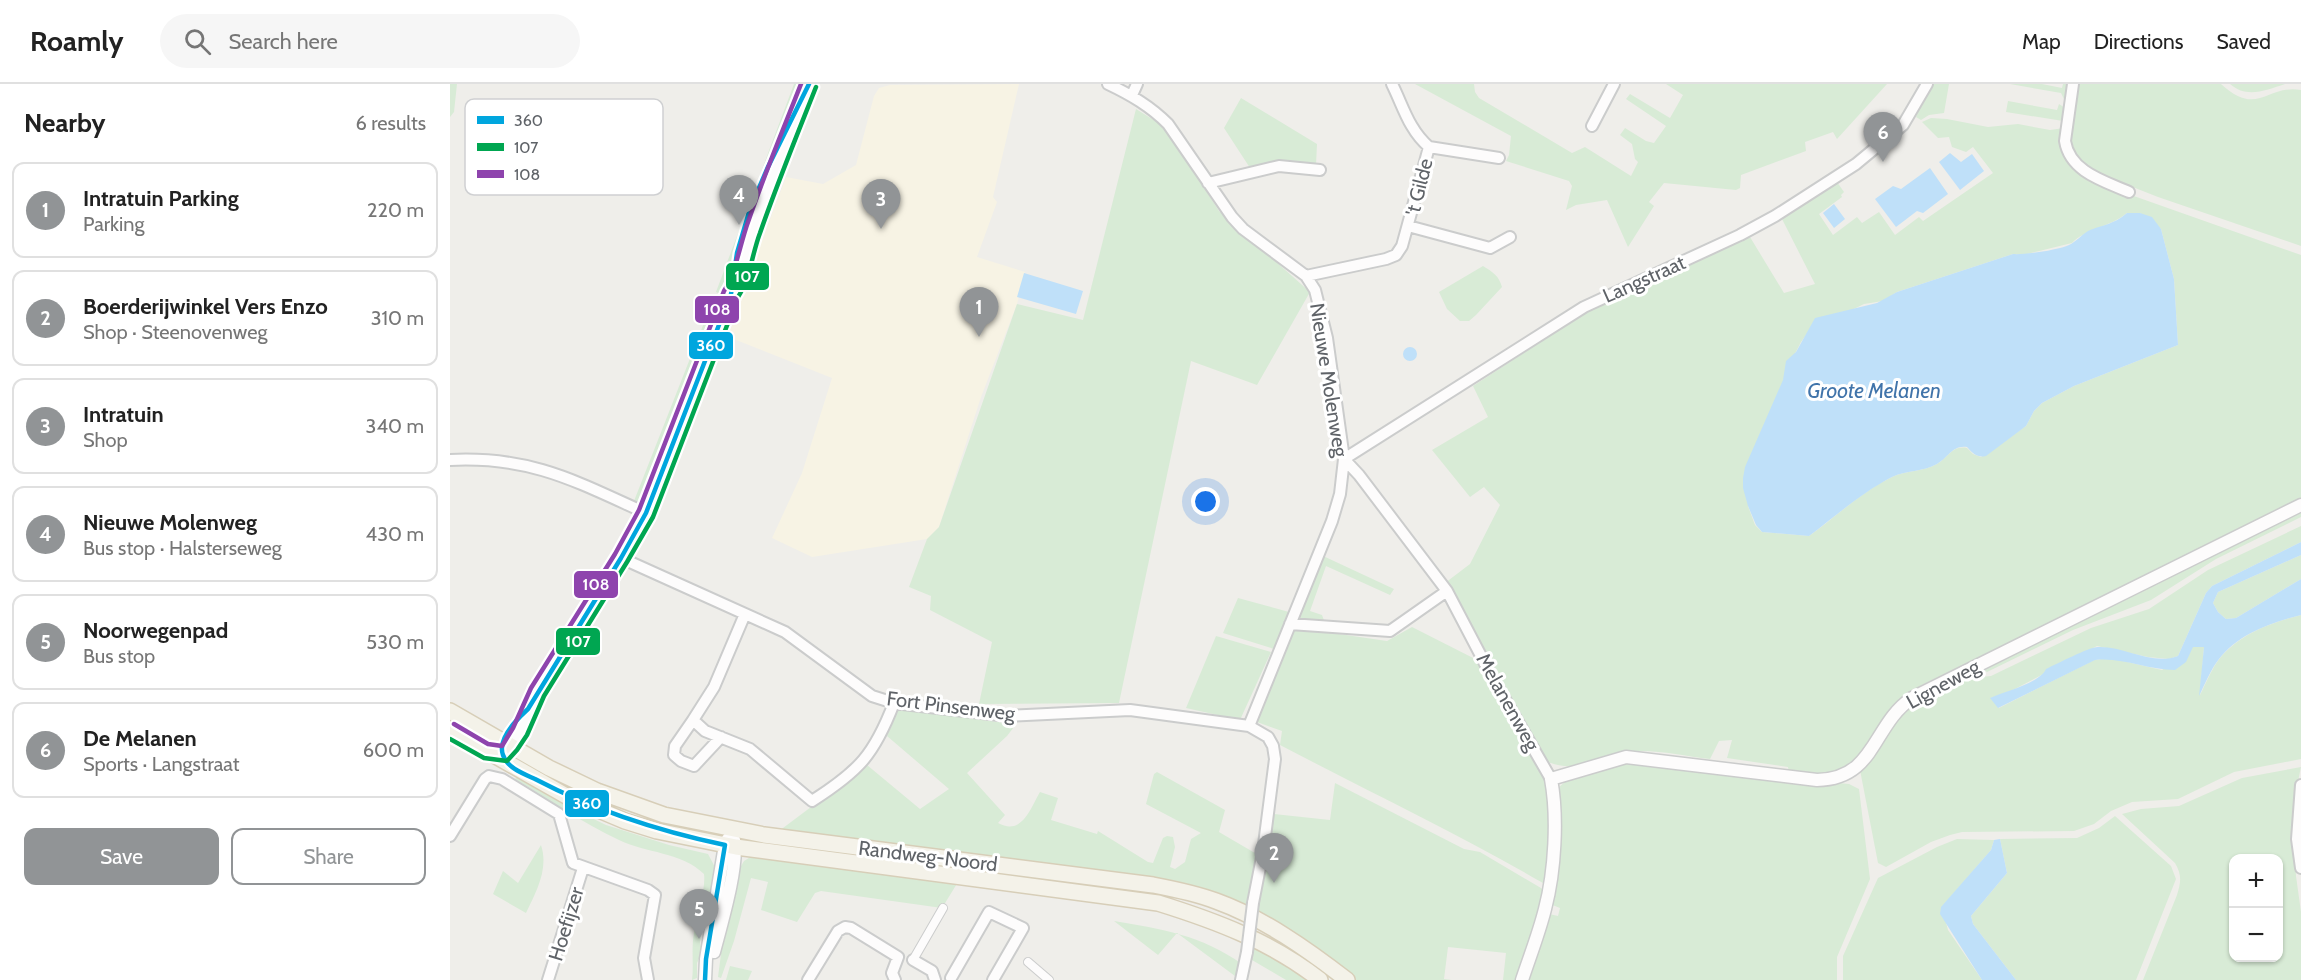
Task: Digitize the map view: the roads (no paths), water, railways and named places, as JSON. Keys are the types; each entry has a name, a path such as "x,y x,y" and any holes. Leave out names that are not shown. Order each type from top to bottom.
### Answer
{"main road":[{"path":"506,752 523,727 528,709 646,513 731,294 731,282 744,230 786,128 809,84"},
{"path":"450,711 506,752"},
{"path":"450,730 485,751 506,752"},
{"name":"Randweg-Noord","path":"506,752 648,811 732,830 1153,885 1190,893 1218,902 1261,922 1347,980"},
{"name":"Randweg-Noord","path":"506,752 568,797 625,821 657,831 730,846 1158,903 1212,920 1239,932 1278,952 1320,980"}],"street":[{"name":"Nieuwe Molenweg","path":"1108,84 1132,95 1156,112 1168,124 1243,229 1306,276 1315,290 1327,338 1344,459 1340,494 1332,521 1249,726"},
{"path":"1132,95 1137,84"},
{"name":"'t Gilde","path":"1392,84 1409,124 1418,138 1429,147 1499,158"},
{"path":"1592,126 1614,84"},
{"name":"Langstraat","path":"1344,459 1584,307 1740,235 1775,216 1847,170 1903,125 1927,84"},
{"path":"2073,84 2065,141 2066,149 2083,171 2129,192"},
{"name":"'t Gilde","path":"1306,276 1396,255 1402,246 1429,147"},
{"path":"1208,183 1280,166 1320,170"},
{"path":"1408,226 1490,248 1510,237"},
{"path":"450,460 494,459 545,470 581,482 646,513"},
{"name":"Melanenweg","path":"1344,459 1359,475 1446,591 1551,779 1554,797 1549,890 1522,980"},
{"name":"Ligneweg","path":"1551,779 1626,757 1817,780 1845,775 1866,759 1891,717 1912,698 2301,505"},
{"name":"Fort Pinsenweg","path":"621,558 784,632 872,696 894,703 1008,716 1130,710 1249,726"},
{"path":"1290,624 1390,631 1446,591"},
{"path":"721,736 694,766 681,761 674,755 675,746 714,687 745,614"},
{"path":"693,720 705,731 750,749 812,801 836,786 863,763 882,734 894,703"},
{"path":"1241,980 1263,852 1275,759 1273,746 1268,737 1249,726"},
{"path":"450,836 489,776 497,776 559,814 573,863 648,890 655,895 644,958 648,980"},
{"path":"2301,785 2296,838 2301,868"},
{"path":"714,980 714,952 721,928 732,830"},
{"path":"705,980 706,959 730,846"},
{"name":"Hoefijzer","path":"548,980 583,868"},
{"path":"935,980 932,971 913,960 944,908"},
{"path":"946,979 989,912 1023,928 993,980"},
{"path":"808,980 838,930 845,927 851,928 898,957 892,973 895,980"},
{"path":"1028,962 1049,980"},
{"path":"946,979 958,976 964,980"}],"water":[{"path":"1950,153 1961,162 1972,154 1984,171 1960,190 1939,162"},
{"path":"1930,168 1948,194 1923,213 1917,211 1896,227 1875,199 1893,186 1901,189"},
{"path":"1834,204 1845,219 1834,228 1823,213"},
{"name":"Groote Melanen","path":"2127,213 2140,213 2152,217 2161,229 2174,279 2178,345 2074,386 2042,403 2034,411 2026,426 1986,456 1978,456 1967,447 1962,447 1954,450 1932,467 1892,477 1859,497 1809,536 1762,532 1756,525 1743,488 1745,467 1783,380 1786,361 1796,352 1815,318 1877,303 1897,292 2013,254 2041,252 2064,247 2072,244 2088,231 2113,222"},
{"path":"1024,273 1083,291 1076,314 1017,297"},
{"path":"1410,347 1415,349 1417,354 1415,359 1410,361 1405,359 1403,354 1405,349"},
{"path":"2301,542 2301,555 2218,592 2213,603 2218,612 2226,619 2236,618 2301,579 2301,615 2256,630 2227,650 2216,663 2199,696 2204,647 2193,647 2186,662 2175,670 2115,660 2095,660 1998,708 1990,698 2030,682 2046,669 2098,647 2118,649 2158,659 2178,656 2206,593 2212,586"},
{"path":"2000,839 2007,873 1971,916 1973,924 2016,980 1982,980 1940,914 1941,907 1991,850 1994,840"}],"place":[{"name":"De Melanen","path":"1883,162"},
{"name":"Nieuwe Molenweg","path":"739,225"},
{"name":"Intratuin","path":"881,229"},
{"name":"Intratuin Parking","path":"979,337"},
{"name":"Boerderijwinkel Vers Enzo","path":"1274,883"},
{"name":"Noorwegenpad","path":"699,939"}]}
